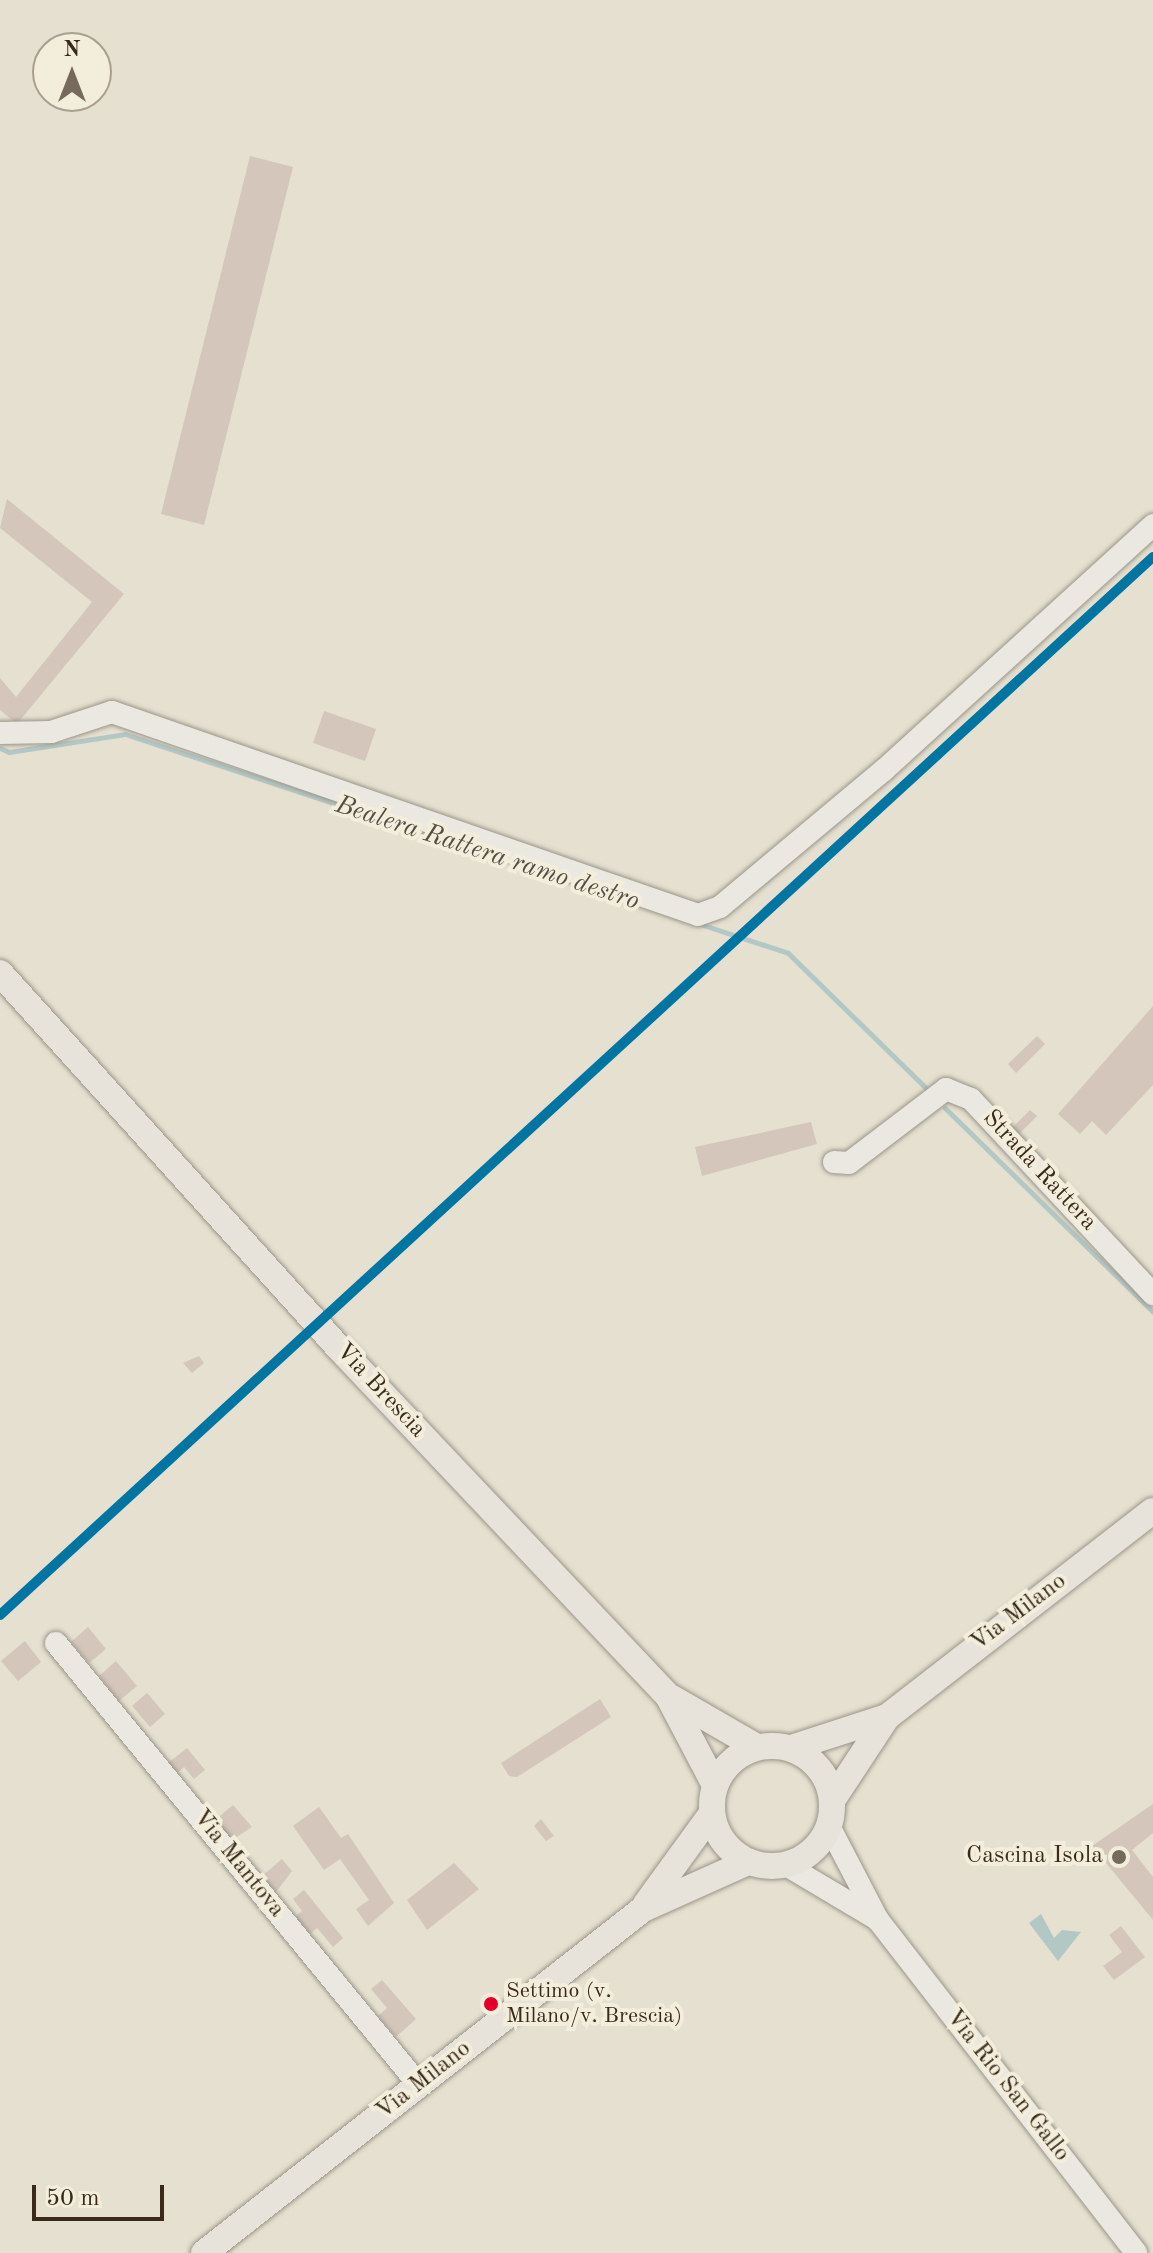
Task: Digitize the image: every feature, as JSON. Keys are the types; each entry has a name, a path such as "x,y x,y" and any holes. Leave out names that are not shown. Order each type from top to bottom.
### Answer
{"main road":[{"name":"Via Brescia","path":"0,973 339,1348 668,1696"},
{"name":"Via Milano","path":"833,1799 887,1717 1153,1511"},
{"path":"668,1696 757,1747 791,1748 819,1768 833,1799 829,1826 812,1851 786,1865 748,1862 723,1842 712,1813 715,1785 732,1762 757,1747"},
{"path":"668,1696 715,1785"},
{"name":"Via Milano","path":"791,1748 887,1717"},
{"name":"Via Milano","path":"643,1909 712,1813"},
{"name":"Via Milano","path":"204,2253 643,1909 748,1862"}],"street":[{"path":"0,733 51,732 112,712 698,915 720,907 884,770 1153,525"},
{"name":"Strada Rattera","path":"834,1162 849,1163 946,1089 971,1099 1153,1294"},
{"name":"Via Mantova","path":"56,1643 419,2085"},
{"name":"Via Rio San Gallo","path":"829,1826 878,1920 1136,2253"},
{"name":"Via Rio San Gallo","path":"786,1865 878,1920"}],"shaded area":[{"path":"1041,1914 1054,1938 1062,1930 1081,1932 1058,1961 1029,1923"}],"building":[{"path":"250,156 293,167 204,525 161,514"},
{"path":"7,499 124,594 17,724 0,710 0,678 16,697 92,602 0,528"},
{"path":"324,711 376,729 365,761 313,743"},
{"path":"1153,1006 1153,1085 1106,1135 1092,1121 1080,1134 1058,1114"},
{"path":"1037,1036 1045,1044 1016,1073 1008,1064"},
{"path":"1030,1110 1037,1116 1017,1136 1011,1129"},
{"path":"811,1122 817,1144 702,1176 695,1147"},
{"path":"199,1356 204,1363 192,1373 183,1363"},
{"path":"88,1627 106,1649 89,1663 71,1642"},
{"path":"25,1641 41,1662 18,1681 1,1661"},
{"path":"116,1661 137,1686 119,1701 99,1676"},
{"path":"147,1693 165,1714 150,1727 132,1706"},
{"path":"600,1699 611,1717 517,1777 509,1776 501,1763"},
{"path":"187,1748 205,1770 194,1779 184,1767 176,1774 167,1764"},
{"name":"Cascina Isola","path":"1153,1804 1153,1833 1132,1850 1153,1877 1153,1920 1092,1846"},
{"path":"233,1805 252,1827 232,1840 215,1820"},
{"path":"319,1807 341,1838 348,1834 394,1903 368,1926 356,1909 369,1900 340,1859 324,1870 293,1826"},
{"path":"541,1819 554,1836 546,1841 534,1826"},
{"path":"282,1859 292,1871 276,1892 262,1876"},
{"path":"454,1863 479,1889 427,1930 407,1900"},
{"path":"304,1890 343,1938 333,1947 317,1928 310,1934 295,1917 302,1911 293,1899"},
{"path":"1121,1926 1145,1957 1114,1980 1103,1966 1122,1952 1109,1935"},
{"path":"382,1980 416,2019 396,2037 378,2016 387,2008 371,1989"}],"waterway":[{"name":"Bealera Rattera ramo destro","path":"0,748 9,752 125,734 501,858"},
{"name":"Bealera Rattera ramo destro","path":"697,923 788,953 925,1087"},
{"name":"Bealera Rattera ramo destro","path":"945,1108 1153,1312"}],"transit line":[{"path":"0,1615 1153,557"}],"place":[{"name":"Cascina Isola","path":"1119,1857"},
{"name":"Settimo (v. Milano/v. Brescia)","path":"491,2004"}]}
